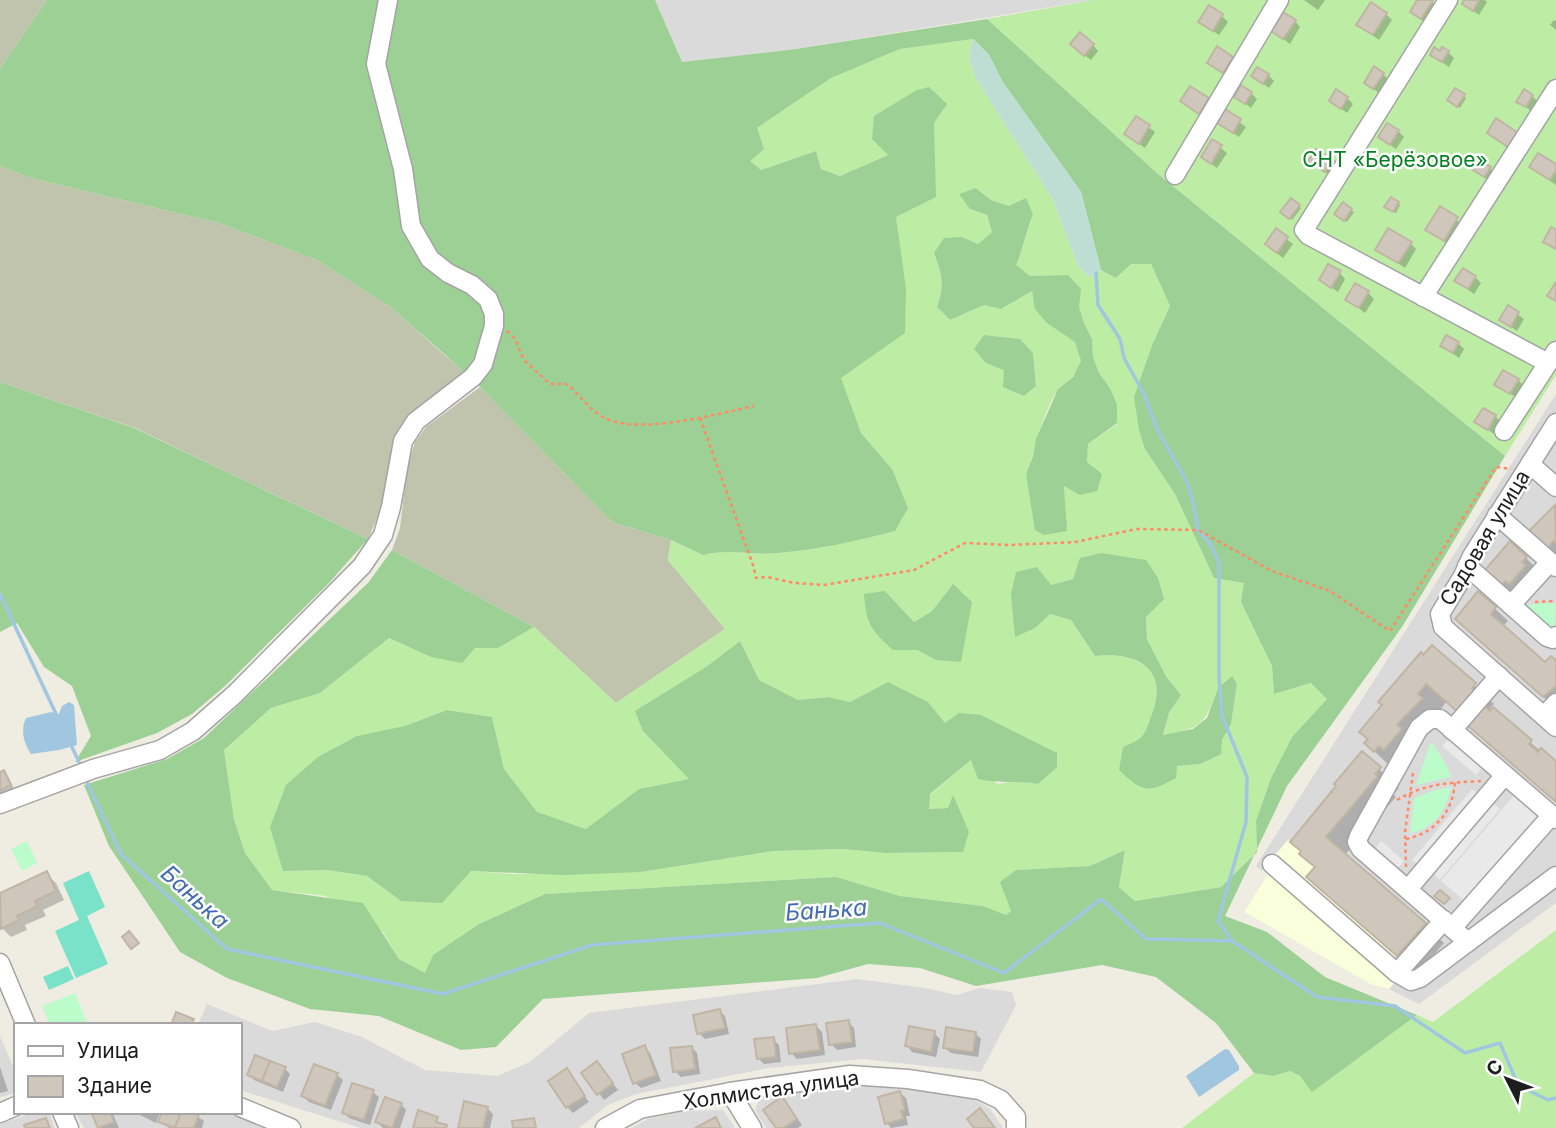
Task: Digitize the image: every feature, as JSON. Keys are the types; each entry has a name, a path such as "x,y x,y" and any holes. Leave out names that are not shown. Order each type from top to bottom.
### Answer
{"street":[{"path":"0,804 93,769 160,750 193,731 235,694 362,566 383,535 403,442 416,421 473,377 483,364 494,326 494,314 488,299 472,285 448,273 430,259 411,226 403,169 376,65 388,0"},
{"path":"1175,176 1279,0"},
{"path":"1448,0 1304,230 1308,235 1423,297 1552,357 1504,431"},
{"path":"1423,297 1556,89"},
{"name":"Садовая улица","path":"1499,676 1443,627 1439,619 1441,610 1526,470 1550,449 1556,423"},
{"path":"1526,470 1556,487"},
{"path":"1497,515 1553,564 1511,605"},
{"path":"1467,566 1547,637 1553,639 1556,636"},
{"path":"1452,730 1499,676 1554,720"},
{"path":"1397,973 1448,924 1554,817 1440,719 1430,719 1419,728 1357,842 1361,849 1448,924 1468,942"},
{"path":"1404,886 1505,775"},
{"path":"1272,864 1397,973 1411,981 1420,978 1556,876"},
{"path":"0,963 25,1023"},
{"name":"Холмистая улица","path":"605,1128 640,1108 850,1075 908,1079 981,1090 1001,1100 1016,1123"},
{"path":"730,1092 752,1128"},
{"path":"242,1108 292,1128"}],"path":[{"path":"494,326 504,328 515,339 524,360 550,384 566,384 603,418 635,425 700,418 754,406"},
{"path":"700,418 756,578 767,577 824,585 914,570 965,543 1009,545 1076,542 1136,529 1198,530 1272,571 1330,592 1390,631 1496,467 1526,470"},
{"path":"1404,886 1409,794 1413,770"},
{"path":"1393,803 1409,794 1441,783 1481,781"},
{"path":"1406,839 1430,830 1442,818 1452,801 1455,782"}],"shaded area":[{"path":"0,0 47,0 0,69"},
{"path":"655,0 1094,0 796,49 682,62"},
{"path":"973,39 989,55 1002,81 1081,192 1101,270 1090,277 1079,268 1052,198 975,77 969,58"},
{"path":"0,166 31,178 219,223 317,260 389,306 465,373 428,401 368,539 135,428 0,382"},
{"path":"480,387 612,522 671,540 668,560 725,629 616,703 534,627 392,550 400,528 407,468 415,442 426,427"},
{"path":"1556,394 1556,903 1419,1004 1389,989 1372,985 1244,912 1267,875 1256,866"},
{"path":"69,702 74,705 77,745 31,754 24,737 26,718 51,712 59,714 62,706"},
{"path":"1449,738 1483,767 1476,775 1442,746"},
{"path":"1472,789 1481,796 1421,867 1412,860"},
{"path":"1515,794 1542,817 1468,904 1441,881"},
{"path":"1492,802 1500,809 1440,880 1432,873"},
{"path":"1288,840 1301,851 1299,854 1406,946 1383,969 1396,981 1389,989 1372,985 1244,912 1267,875 1262,870"},
{"path":"1381,841 1404,861 1397,869 1374,850"},
{"path":"857,979 957,995 980,988 1012,992 1016,1005 981,1072 863,1059 769,1068 636,1094 608,1105 579,1128 360,1128 242,1091 242,1023 199,1023 207,1004 272,1031 315,1022 362,1037 425,1070 497,1076 530,1062 589,1013"},
{"path":"0,1036 14,1068 14,1094 0,1097"},
{"path":"1225,1049 1229,1050 1239,1070 1199,1097 1186,1076"},
{"path":"840,1086 938,1092 975,1099 990,1109 1003,1128 766,1128 755,1110 759,1099"},
{"path":"723,1110 735,1128 631,1128 648,1119 684,1111"},
{"path":"29,1114 50,1114 55,1128 0,1128 0,1124"},
{"path":"76,1114 234,1114 264,1128 84,1128"}],"green space":[{"path":"47,0 655,0 682,62 796,49 987,19 1158,174 1505,456 1402,627 1287,786 1257,849 1256,821 1271,778 1292,737 1327,699 1311,683 1274,694 1272,666 1241,602 1244,583 1214,578 1175,494 1145,449 1134,397 1153,343 1170,306 1151,264 1131,264 1116,278 1101,270 1081,192 1002,81 989,55 973,39 900,49 831,78 757,128 764,149 750,161 761,170 816,151 821,169 840,176 888,155 872,139 874,116 917,90 929,87 947,104 934,123 936,197 896,217 906,289 905,333 841,378 861,433 892,469 908,508 895,531 866,538 793,552 722,552 703,555 671,540 612,522 480,387 442,352 389,306 317,260 219,223 31,178 0,166 0,69"},
{"name":"СНТ «Берёзовое»","path":"1094,0 1556,0 1556,375 1505,456 1158,174 987,19"},
{"path":"973,39 969,58 975,77 1052,198 1079,268 1089,277 1101,270 1116,278 1131,264 1151,264 1170,306 1153,343 1145,449 1175,494 1214,578 1245,583 1241,602 1272,666 1274,694 1312,683 1327,699 1292,737 1271,778 1256,821 1257,852 1221,887 1135,901 1119,887 1125,850 1090,866 1016,870 1011,911 1006,915 983,906 900,896 836,877 545,894 479,924 433,955 426,974 399,959 383,932 326,896 272,890 245,853 234,819 224,750 271,708 320,693 389,638 431,657 475,648 498,648 534,627 616,703 725,629 668,560 671,540 703,555 722,552 768,554 852,542 895,531 892,469 861,433 840,378 885,347 899,247 896,217 935,197 934,123 888,155 840,176 821,169 816,151 761,170 749,161 757,128 831,78 900,49","holes":["976,188 991,200 1033,214 1015,265 1030,276 1068,275 1092,339 1093,357 1099,373 1110,388 1117,424 1088,444 1087,462 1064,485 1066,521 1026,474 1052,401 1059,389 1073,376 1081,361 1078,350 1073,340 1042,317 1032,291 1001,309 984,305 950,320 937,307 942,280 934,253 962,237 978,244 992,232 987,215 970,209","984,335 1020,339 1033,353 1036,386 1004,387 1004,370","1101,553 1146,617 1147,639 1167,678 1181,695 1169,713 1163,736 1200,723 1205,718 1218,688 1237,684 1231,724 1222,740 1200,764 1177,766 1123,747 1138,739 1145,731 1153,711 1156,683 1144,665 1134,660 1109,655 1095,656 1071,620 1050,614 1051,585 1073,579 1081,558","952,585 936,660 917,650 893,650 885,591 914,622 932,611","740,641 759,680 798,700 828,697 850,702 888,682 928,702 945,723 1038,784 1020,781 997,784 972,759 930,795 928,809 948,808 953,796 963,852 885,853 843,849 773,851 641,872 513,874 470,871 401,901 367,876 327,870 283,871 405,726 447,710 492,717 504,769 537,813 587,829 639,789 690,779 643,731 706,667"]},
{"path":"976,188 991,200 1009,206 1026,198 1033,214 1016,265 1030,276 1068,275 1081,289 1079,307 1092,339 1093,357 1117,405 1117,423 1088,444 1087,462 1102,474 1097,491 1080,495 1064,486 1067,531 1044,535 1035,530 1026,474 1036,439 1058,389 1073,377 1081,361 1075,342 1047,323 1035,309 1032,291 1001,309 984,305 950,320 937,307 942,280 934,253 944,238 962,237 978,244 992,232 987,215 970,209 959,194"},
{"path":"984,335 1020,339 1033,353 1036,386 1024,396 1003,387 1004,370 986,363 974,349"},
{"path":"0,382 134,428 368,539 328,584 225,686 192,714 157,733 75,762 91,736 72,686 44,667 17,623 0,632"},
{"path":"392,550 534,627 498,648 475,648 462,663 431,657 389,638 320,693 271,708 224,750 234,819 245,853 272,890 363,903 399,959 425,973 433,955 479,924 545,894 836,877 900,896 983,906 1006,915 1011,911 1000,882 1016,870 1090,866 1125,850 1119,887 1135,901 1221,887 1254,855 1225,916 1267,932 1325,977 1417,1015 1312,1092 1300,1076 1290,1071 1273,1076 1254,1073 1216,1023 1156,977 1102,965 976,986 920,968 868,964 817,978 543,999 496,1047 461,1050 379,1016 310,1009 227,978 180,952 109,846 84,785 167,759 204,738 368,583"},
{"path":"1101,553 1146,560 1158,578 1164,599 1146,617 1147,639 1167,678 1181,695 1169,713 1163,735 1193,729 1207,718 1218,688 1232,676 1237,684 1231,724 1222,740 1221,754 1200,764 1177,766 1176,778 1159,787 1140,786 1119,770 1123,747 1142,736 1153,711 1156,683 1152,673 1134,660 1109,655 1095,656 1071,620 1050,614 1035,628 1015,637 1011,594 1016,572 1037,567 1051,585 1073,579 1080,558"},
{"path":"953,584 972,602 961,662 936,660 917,650 893,650 871,626 866,613 864,594 885,591 914,622 932,611"},
{"path":"1556,603 1555,632 1521,606"},
{"path":"740,641 759,680 798,700 828,697 850,702 888,682 928,702 945,723 959,713 981,715 1057,753 1057,767 1038,784 993,781 978,779 971,760 930,794 929,809 948,808 953,795 969,832 963,852 885,853 843,849 773,851 641,872 564,875 471,871 442,903 401,901 367,876 327,870 283,871 270,827 286,785 318,757 357,736 405,726 447,710 492,717 504,769 537,812 586,829 639,789 689,779 643,731 635,711 706,667"},
{"path":"1430,744 1433,744 1447,766 1451,777 1416,785"},
{"path":"1451,787 1443,811 1438,817 1426,827 1410,834 1414,798"},
{"path":"27,841 37,863 22,871 11,849"},
{"path":"89,871 105,907 87,916 108,964 76,978 55,931 79,920 63,883"},
{"path":"1556,930 1556,1128 1182,1128 1254,1073 1273,1076 1290,1071 1300,1076 1313,1091 1417,1015 1433,1022"},
{"path":"68,966 74,979 49,990 43,977"},
{"path":"75,993 87,1023 49,1023 42,1006"}],"building":[{"path":"1417,0 1433,0 1421,19 1410,12"},
{"path":"1464,0 1479,0 1473,11 1462,4"},
{"path":"1371,2 1387,13 1373,35 1356,25"},
{"path":"1209,5 1223,14 1213,31 1198,22"},
{"path":"1283,12 1296,20 1283,39 1271,31"},
{"path":"1080,32 1094,44 1084,56 1070,44"},
{"path":"1217,46 1233,57 1223,73 1207,63"},
{"path":"1434,47 1440,51 1442,47 1449,51 1442,62 1430,55"},
{"path":"1374,66 1384,73 1373,89 1364,83"},
{"path":"1257,67 1269,74 1263,84 1251,76"},
{"path":"1241,85 1252,92 1245,104 1234,97"},
{"path":"1190,86 1209,98 1199,114 1180,101"},
{"path":"1455,88 1465,94 1457,107 1447,100"},
{"path":"1336,89 1348,97 1341,109 1329,101"},
{"path":"1524,89 1533,95 1526,107 1516,102"},
{"path":"1225,109 1241,119 1233,133 1217,123"},
{"path":"1136,116 1150,125 1139,144 1124,134"},
{"path":"1496,118 1517,132 1508,147 1487,133"},
{"path":"1387,123 1399,130 1390,145 1378,137"},
{"path":"1212,139 1222,145 1211,164 1201,157"},
{"path":"1316,149 1332,159 1325,172 1308,161"},
{"path":"1538,153 1556,164 1556,170 1550,180 1529,167"},
{"path":"1476,157 1491,167 1484,177 1468,167"},
{"path":"1391,197 1399,202 1393,212 1384,207"},
{"path":"1291,198 1300,205 1289,219 1280,212"},
{"path":"1343,202 1352,209 1344,221 1334,214"},
{"path":"1440,206 1458,217 1444,241 1425,230"},
{"path":"1551,227 1556,230 1556,249 1543,242"},
{"path":"1276,228 1288,237 1277,253 1265,244"},
{"path":"1388,228 1412,242 1398,263 1375,250"},
{"path":"1328,264 1341,271 1331,288 1319,280"},
{"path":"1463,268 1476,276 1468,289 1454,281"},
{"path":"1556,282 1556,301 1547,296"},
{"path":"1355,283 1369,291 1359,308 1345,300"},
{"path":"1508,305 1519,312 1511,327 1499,320"},
{"path":"1446,335 1459,342 1453,353 1440,346"},
{"path":"1503,370 1519,379 1510,394 1494,385"},
{"path":"1483,408 1496,415 1488,430 1474,422"},
{"path":"1555,505 1556,543 1553,541 1548,548 1529,531"},
{"path":"1510,541 1527,557 1522,562 1526,565 1510,584 1505,581 1502,585 1485,570"},
{"path":"1478,591 1496,607 1491,614 1545,662 1551,656 1556,660 1556,686 1543,697 1455,619"},
{"path":"1432,645 1476,683 1472,688 1477,692 1459,713 1426,684 1418,694 1423,698 1397,725 1402,729 1384,750 1379,746 1374,752 1364,743 1368,739 1359,732 1382,705 1378,702 1421,652 1423,655"},
{"path":"1484,705 1490,711 1493,707 1532,740 1529,744 1538,752 1541,748 1556,761 1556,802 1467,725"},
{"path":"1362,751 1381,767 1375,774 1378,776 1326,837 1426,923 1397,956 1306,877 1315,867 1299,854 1301,851 1290,842"},
{"path":"4,770 11,785 0,790 0,772"},
{"path":"47,871 56,891 35,901 38,906 17,916 19,920 1,929 0,893"},
{"path":"1440,890 1450,898 1444,904 1434,896"},
{"path":"129,931 139,943 131,949 122,937"},
{"path":"720,1009 725,1028 697,1034 693,1015"},
{"path":"176,1012 194,1019 192,1023 172,1023"},
{"path":"849,1020 852,1042 829,1045 826,1023"},
{"path":"816,1024 820,1050 789,1054 786,1028"},
{"path":"909,1026 935,1031 931,1052 905,1046"},
{"path":"946,1027 976,1032 973,1052 943,1048"},
{"path":"774,1037 776,1057 757,1059 754,1039"},
{"path":"645,1045 656,1075 633,1084 622,1054"},
{"path":"692,1046 695,1069 673,1072 670,1048"},
{"path":"255,1055 270,1061 262,1081 247,1075"},
{"path":"270,1061 286,1067 277,1087 262,1081"},
{"path":"597,1061 613,1083 597,1095 581,1073"},
{"path":"314,1064 338,1073 325,1106 301,1096"},
{"path":"567,1068 585,1096 566,1108 548,1081"},
{"path":"352,1083 374,1090 364,1120 342,1113"},
{"path":"900,1091 905,1110 901,1111 904,1119 885,1124 878,1097"},
{"path":"782,1096 797,1119 784,1128 776,1128 763,1110"},
{"path":"385,1097 402,1103 392,1128 375,1122"},
{"path":"464,1101 488,1107 483,1128 458,1128"},
{"path":"980,1108 995,1128 974,1128 967,1119"},
{"path":"418,1110 438,1117 436,1122 447,1125 446,1128 413,1128"},
{"path":"92,1114 111,1114 114,1122 98,1128"},
{"path":"161,1114 180,1114 175,1128 158,1122"},
{"path":"180,1114 199,1114 194,1128 175,1128"},
{"path":"716,1117 721,1128 695,1128"},
{"path":"46,1118 50,1128 25,1128 24,1125"},
{"path":"534,1118 536,1128 513,1128 512,1121"}],"waterway":[{"path":"1096,273 1098,305 1120,339 1124,358 1143,392 1158,431 1187,482 1198,530 1211,545 1219,563 1219,676 1222,716 1247,777 1246,822 1218,921 1232,941"},
{"name":"Банька","path":"0,594 57,716"},
{"name":"Банька","path":"71,745 79,762"},
{"name":"Банька","path":"85,778 121,854 227,949 443,994 592,945 880,923 1004,973 1101,899 1146,939 1232,941 1317,997 1395,1006 1465,1053 1500,1043 1518,1085 1548,1100 1556,1098"}]}
